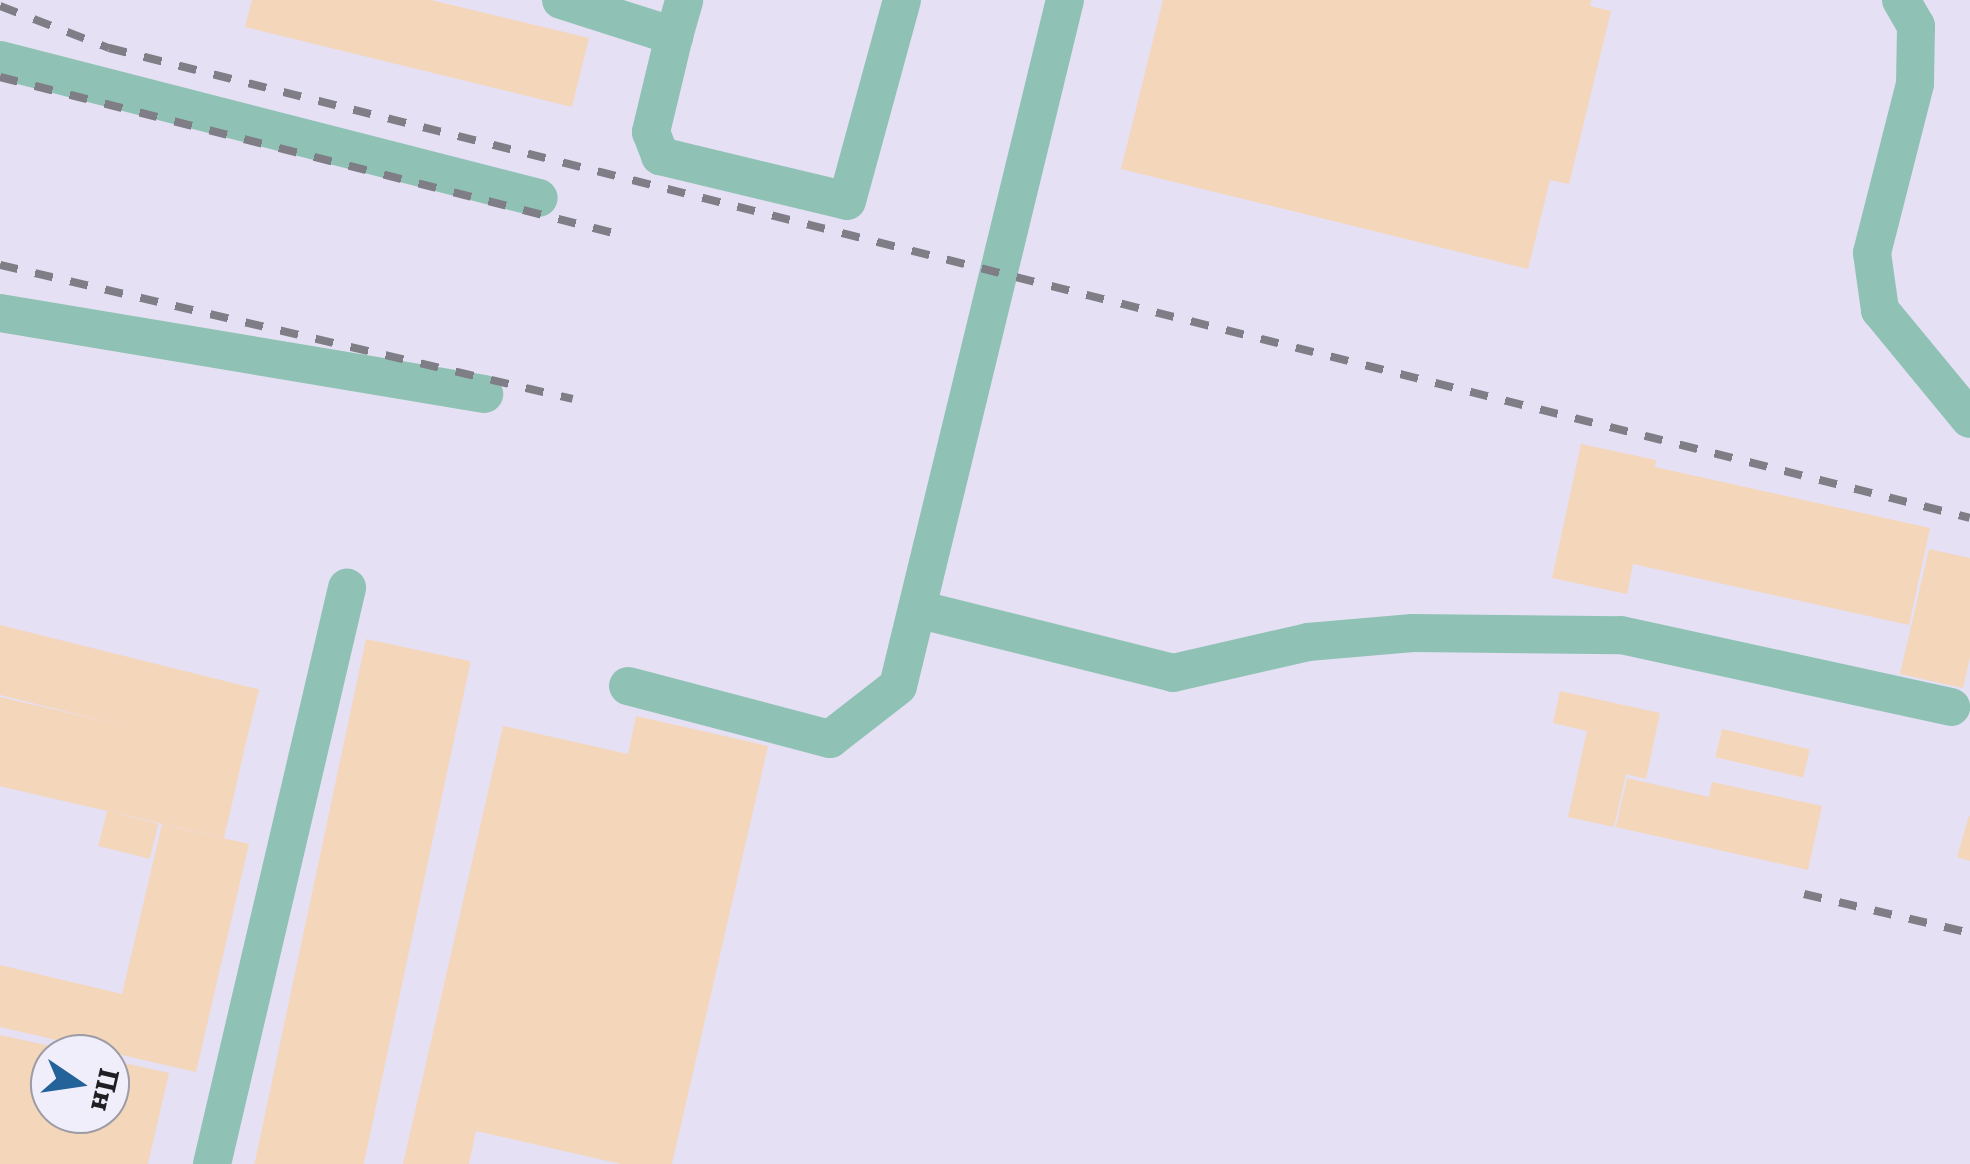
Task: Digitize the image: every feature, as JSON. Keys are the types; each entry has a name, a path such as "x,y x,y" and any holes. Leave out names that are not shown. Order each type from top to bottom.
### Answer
{"lane":[{"path":"561,0 679,18 652,132 660,156 847,201 902,0"},
{"path":"628,686 830,739 898,686 1065,0"},
{"path":"1901,0 1916,26 1916,84 1872,253 1880,310 1970,420"},
{"path":"0,60 539,198"},
{"path":"0,313 484,394"},
{"path":"212,1164 348,588"},
{"path":"916,609 1174,673 1308,642 1413,633 1621,635 1951,707"}],"shaded area":[{"path":"0,0 1970,0 1970,1164 0,1164"}],"building":[{"path":"252,0 431,0 589,38 572,107 245,27"},
{"path":"1163,0 1591,0 1590,6 1611,11 1569,184 1550,180 1528,269 1121,169"},
{"path":"1581,444 1656,460 1655,467 1930,528 1909,625 1633,564 1627,594 1552,578"},
{"path":"1929,549 1970,558 1970,657 1963,688 1900,674"},
{"path":"0,625 259,690 243,756 0,695"},
{"path":"366,639 471,661 364,1164 254,1164"},
{"path":"1560,691 1660,713 1646,779 1626,774 1614,827 1568,817 1587,731 1553,723"},
{"path":"0,697 244,753 224,838 0,786"},
{"path":"636,716 768,746 672,1164 621,1164 476,1131 469,1164 403,1164 503,726 628,754"},
{"path":"1722,729 1810,749 1803,778 1715,757"},
{"path":"1627,778 1709,797 1712,782 1822,806 1808,870 1616,827"},
{"path":"107,811 158,824 150,859 98,846"},
{"path":"1970,816 1970,861 1957,857"},
{"path":"162,824 249,844 196,1072 130,1057 130,1034 30,1034 0,1027 0,965 122,994"},
{"path":"0,1035 30,1042 30,1134 130,1134 130,1064 169,1073 148,1164 0,1164"}],"railway":[{"path":"0,6 109,48 1970,518"},
{"path":"0,77 621,235"},
{"path":"0,265 573,399"},
{"path":"1804,894 1970,933"}]}
